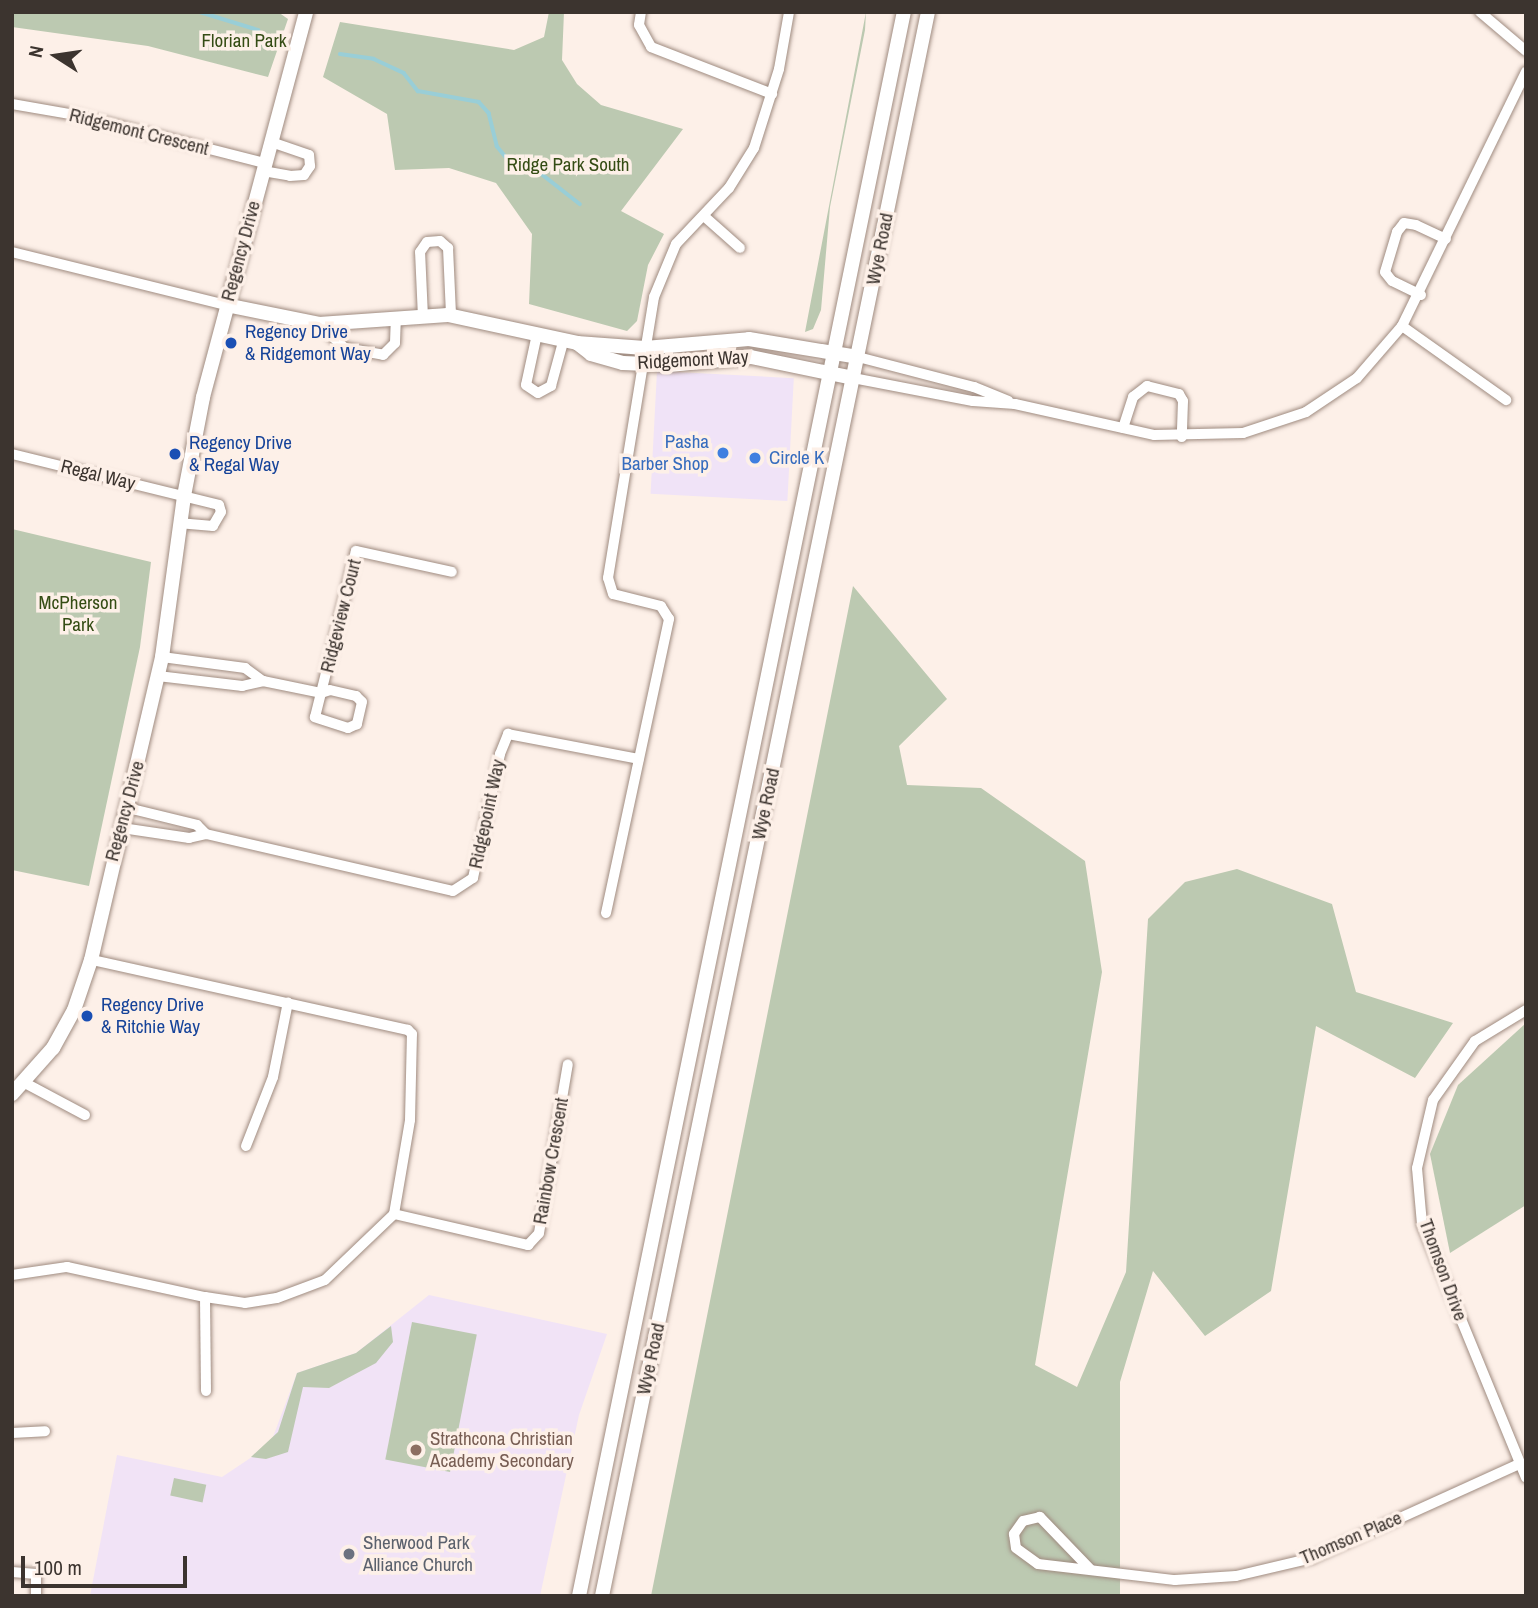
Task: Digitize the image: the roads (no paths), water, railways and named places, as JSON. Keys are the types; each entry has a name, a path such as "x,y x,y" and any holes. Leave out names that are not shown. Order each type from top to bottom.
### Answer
{"main road":[{"name":"Regency Drive","path":"12,1094 25,1083 74,1010 91,960 162,657 184,496 226,304 306,12"},
{"name":"Wye Road","path":"579,1596 904,12"},
{"name":"Wye Road","path":"603,1596 928,12"},
{"name":"Ridgemont Way","path":"226,304 319,324 451,315 570,342 645,348 749,339 858,357"},
{"name":"Ridgemont Way","path":"570,342 605,359 643,365 751,357 853,378"}],"street":[{"path":"641,12 639,25 651,47 772,94"},
{"path":"606,913 669,619 662,606 613,594 608,578 645,348 662,271 676,244 729,188 754,148 772,94 789,12"},
{"path":"1480,12 1526,51"},
{"path":"853,378 974,401 1015,404 1123,428 1182,437 1243,433 1306,412 1357,377 1402,326 1421,295 1526,72"},
{"name":"Ridgemont Crescent","path":"12,104 76,115 264,167"},
{"path":"264,167 290,176 304,175 310,166 309,155 303,151 271,142"},
{"path":"704,216 740,248"},
{"path":"1421,295 1392,281 1385,272 1397,232 1404,223 1416,225 1446,239"},
{"path":"423,317 420,252 427,242 439,241 448,248 451,315"},
{"path":"12,252 226,304"},
{"path":"319,324 345,348 383,355 395,344 396,319"},
{"path":"1402,326 1506,400"},
{"path":"537,334 526,385 538,393 551,386 570,342"},
{"path":"858,357 974,387 1015,404"},
{"path":"1123,428 1133,397 1147,386 1179,394 1184,401 1182,437"},
{"name":"Regal Way","path":"12,454 184,496"},
{"path":"181,523 213,526 222,512 216,503 184,496"},
{"name":"Ridgeview Court","path":"162,657 245,668 263,681 321,693 330,690 356,696 362,702 357,724 348,728 315,717 321,693 356,551 452,572"},
{"name":"Ridgeview Court","path":"158,676 242,686 263,681"},
{"name":"Ridgepoint Way","path":"122,828 189,838 206,834 453,891 473,878 500,754 508,734 639,759"},
{"name":"Ridgepoint Way","path":"128,808 197,825 206,834"},
{"path":"12,1275 67,1267 244,1303 301,1292 325,1280 394,1214 407,1150 412,1034 402,1027 91,960"},
{"path":"246,1146 273,1077 288,1002"},
{"name":"Thomson Drive","path":"1526,1010 1475,1041 1433,1100 1417,1168 1422,1224 1526,1478"},
{"name":"Rainbow Crescent","path":"394,1214 528,1245 538,1233 568,1064"},
{"path":"25,1083 85,1115"},
{"path":"205,1297 206,1391"},
{"path":"12,1433 45,1431"},
{"name":"Thomson Place","path":"1091,1570 1040,1517 1023,1521 1014,1534 1016,1548 1038,1564 1175,1580 1236,1576 1312,1558 1519,1464"},
{"path":"12,1572 36,1574 36,1596"}],"waterway":[{"path":"200,12 258,30"},
{"path":"340,54 374,59 404,73 418,91 479,102 489,113 497,146 509,161 539,172 580,204"}],"place":[{"name":"Regency Drive & Ridgemont Way","path":"231,343"},
{"name":"Pasha Barber Shop","path":"723,453"},
{"name":"Regency Drive & Regal Way","path":"175,454"},
{"name":"Circle K","path":"755,458"},
{"name":"Regency Drive & Ritchie Way","path":"87,1016"},
{"name":"Strathcona Christian Academy Secondary","path":"416,1450"},
{"name":"Sherwood Park Alliance Church","path":"349,1554"}],"park label":[{"name":"Florian Park","path":"244,41"},
{"name":"Ridge Park South","path":"568,165"},
{"name":"McPherson Park","path":"78,614"}]}
